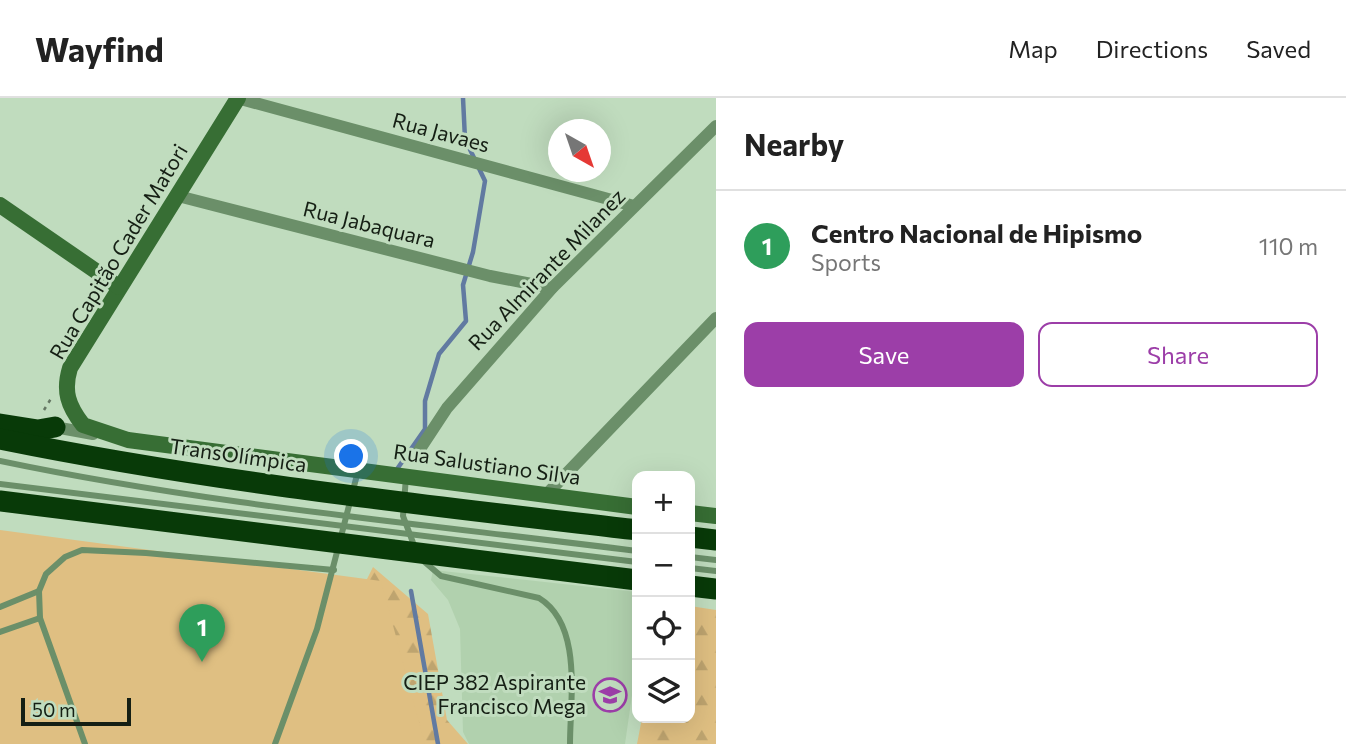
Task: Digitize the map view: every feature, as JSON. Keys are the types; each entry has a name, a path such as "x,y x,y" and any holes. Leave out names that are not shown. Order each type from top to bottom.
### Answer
{"highway":[{"path":"0,424 38,430 55,428"},
{"name":"TransOlímpica","path":"0,439 125,464 406,505 632,529"},
{"path":"0,501 632,579"},
{"path":"695,538 716,540"},
{"path":"695,587 716,589"}],"street":[{"name":"Rua Javaes","path":"237,98 634,206"},
{"name":"Rua Capitão Cader Matori","path":"128,440 83,425 67,397 65,384 70,368 237,98"},
{"name":"Rua Almirante Milanez","path":"418,452 455,398 552,289 716,126"},
{"name":"Rua Jabaquara","path":"178,196 489,276 552,289"},
{"path":"0,205 119,288"},
{"path":"545,496 716,318"},
{"name":"Rua Salustiano Silva","path":"0,414 55,428 128,440 358,468 632,506"},
{"path":"695,514 716,516"}],"lane":[{"name":"TransOlímpica","path":"0,461 107,484 632,550"},
{"path":"275,744 317,629 358,468"},
{"path":"407,475 403,516 416,551 432,571 539,598 551,605 561,619 568,643 570,744"},
{"path":"0,484 632,561"},
{"path":"85,744 40,618 39,591 46,574 65,557 82,550 334,570"},
{"path":"695,558 716,560"},
{"path":"695,569 716,571"},
{"path":"0,607 39,591"},
{"path":"0,632 40,618"}],"shaded area":[{"path":"433,570 632,591 632,695 625,744 469,744 463,732 460,629 448,600 431,580"}],"green space":[{"path":"0,530 381,581 425,744 0,744"},
{"path":"373,567 428,614 447,720 468,744 341,744 294,725"},
{"path":"695,607 716,610 716,744 637,744 641,723 695,723"}],"waterway":[{"path":"395,472 425,429 425,401 439,354 466,321 463,285 473,252 485,181 465,139 463,98"},
{"path":"411,591 438,744"}],"place":[{"name":"Centro Nacional de Hipismo","path":"202,662"},
{"name":"CIEP 382 Aspirante Francisco Mega","path":"610,695"}]}
